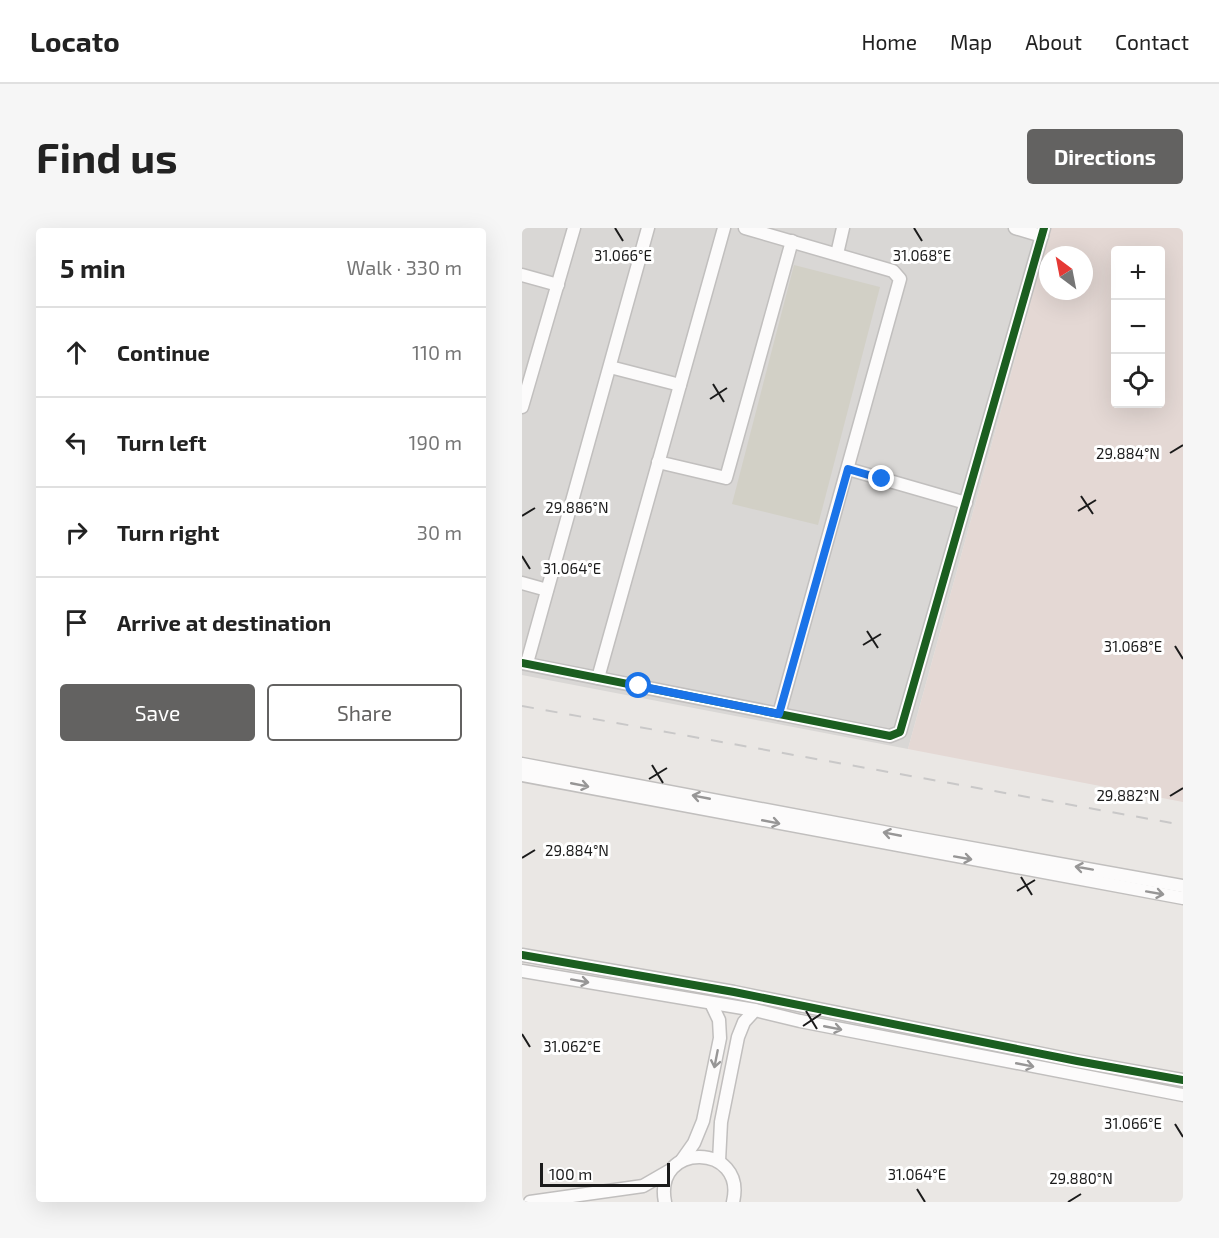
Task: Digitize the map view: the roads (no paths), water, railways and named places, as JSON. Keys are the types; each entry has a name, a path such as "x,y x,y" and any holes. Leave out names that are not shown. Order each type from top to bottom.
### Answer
{"street":[{"path":"522,407 574,228"},
{"path":"633,228 648,230 547,590 524,663 890,736 900,732 1043,232 1015,228"},
{"path":"598,678 724,228"},
{"path":"745,228 893,271 900,279 779,714"},
{"path":"837,254 843,228"},
{"path":"658,462 726,478 792,241"},
{"path":"522,275 558,285"},
{"path":"610,366 680,385"},
{"path":"848,469 966,503"},
{"path":"522,583 547,590"},
{"path":"522,764 1183,886"},
{"path":"522,775 1183,898"},
{"path":"522,955 803,1006 1183,1080"},
{"path":"603,985 606,970"},
{"path":"522,971 755,1010 800,1021 1183,1095"},
{"path":"530,1202 643,1186 669,1171 682,1160 694,1143 703,1121 720,1038 719,1020 711,1003"},
{"path":"800,1021 803,1006"},
{"path":"718,1161 721,1122 738,1037 744,1022 755,1010"},
{"path":"682,1160 699,1156 718,1161 733,1178 735,1195 733,1202"},
{"path":"665,1202 664,1187 669,1171"}],"railway":[{"path":"522,706 1183,825"}]}
